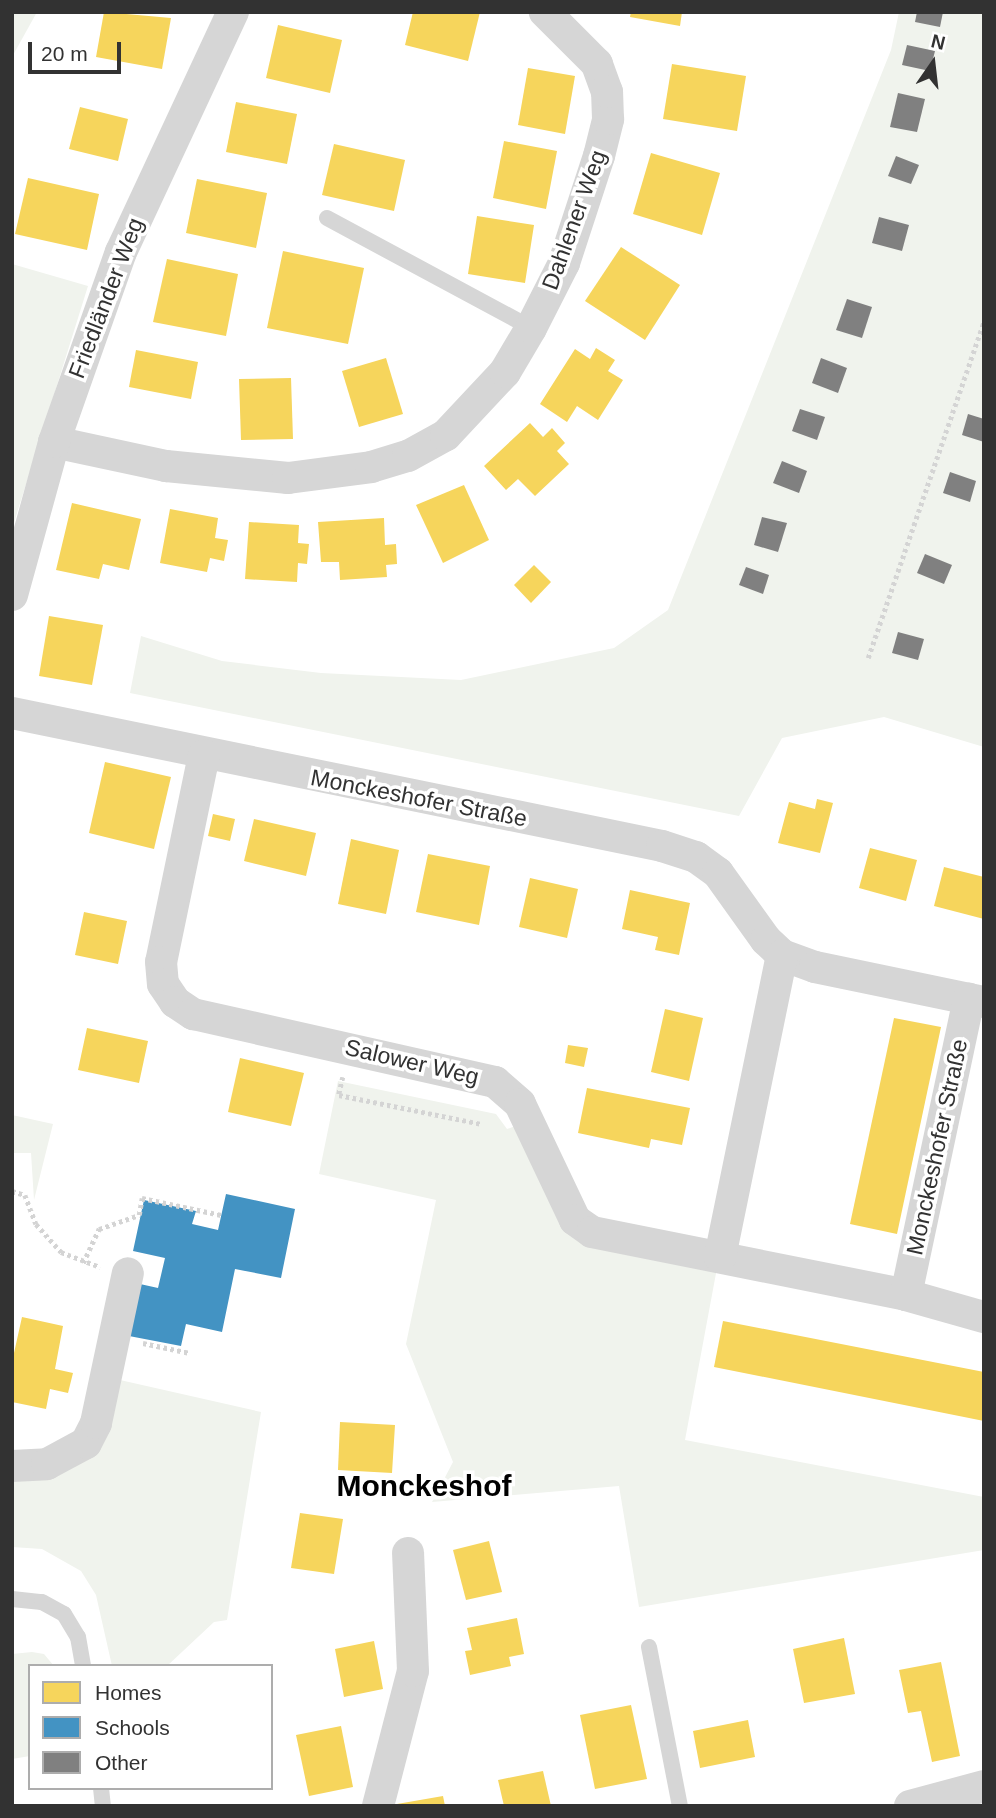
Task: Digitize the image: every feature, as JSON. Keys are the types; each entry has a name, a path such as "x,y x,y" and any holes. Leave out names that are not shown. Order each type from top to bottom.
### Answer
{"street":[{"name":"Friedländer Weg","path":"12,595 54,442 121,252 233,12"},
{"name":"Dahlener Weg","path":"54,442 166,466 243,476 288,478 371,467 408,456 446,435 505,372 531,328 564,263 608,119 607,92 597,64 545,12"},
{"name":"Monckeshofer Straße","path":"12,713 685,853 718,873 766,940 782,955 815,967 976,1000 906,1294"},
{"name":"Salower Weg","path":"204,755 161,962 163,984 175,1002 193,1014 478,1076 509,1093 520,1104 583,1228 906,1294 984,1317"},
{"path":"720,1256 782,955"},
{"path":"12,1466 47,1464 86,1443 96,1423 128,1273"},
{"path":"378,1806 413,1671 408,1553"},
{"path":"910,1806 984,1786"}],"lane":[{"path":"327,218 531,328"},
{"path":"12,1599 42,1602 64,1614 79,1637 83,1664"},
{"path":"649,1647 680,1806"}],"path":[{"path":"869,657 984,321"},
{"path":"348,1048 339,1095 481,1124"},
{"path":"12,1191 25,1195 46,1238 83,1263 128,1273"},
{"path":"83,1263 99,1229 139,1215 142,1198 221,1214"},
{"path":"115,1337 190,1353"}],"shaded area":[{"path":"12,12 37,12 12,57"},
{"path":"899,12 984,12 984,747 884,717 782,738 739,816 130,693 141,636 222,661 321,673 461,680 614,648 668,610 891,50"},
{"path":"12,264 88,286 12,529"},
{"path":"338,1081 496,1114 507,1129 518,1125 566,1226 717,1268 685,1440 984,1497 984,1550 639,1607 619,1486 432,1502 453,1462 406,1344 436,1200 319,1174"},
{"path":"12,1115 53,1124 34,1200 31,1153 12,1153"},
{"path":"120,1380 261,1412 227,1620 214,1622 169,1664 112,1664 96,1595 81,1571 42,1549 12,1547 12,1478 48,1476"},
{"path":"12,1654 44,1654 52,1664 28,1664 28,1756 12,1759"}],"building: Homes":[{"path":"104,12 171,18 162,69 96,57"},
{"path":"413,12 480,12 468,61 405,45"},
{"path":"631,12 682,12 680,26 630,17"},
{"path":"278,25 342,40 330,93 266,78"},
{"path":"672,64 746,76 737,131 663,119"},
{"path":"528,68 575,76 565,134 518,125"},
{"path":"236,102 297,114 287,164 226,152"},
{"path":"80,107 128,119 118,161 69,149"},
{"path":"504,141 557,151 546,209 493,198"},
{"path":"334,144 405,160 394,211 322,195"},
{"path":"651,153 720,173 702,235 633,214"},
{"path":"28,178 99,194 87,250 15,234"},
{"path":"197,179 267,193 256,248 186,233"},
{"path":"477,216 534,225 525,283 468,274"},
{"path":"621,247 680,285 645,340 585,301"},
{"path":"283,251 364,268 348,344 267,328"},
{"path":"167,259 238,274 226,336 153,322"},
{"path":"596,348 615,360 608,371 623,380 598,420 577,406 567,422 540,404 575,349 590,359"},
{"path":"136,350 198,362 191,399 129,387"},
{"path":"386,358 403,414 359,427 342,371"},
{"path":"291,378 293,439 241,440 239,379"},
{"path":"530,423 543,437 552,428 565,443 557,451 569,464 535,496 518,479 506,490 484,466"},
{"path":"464,485 489,540 443,563 416,505"},
{"path":"72,503 141,519 129,570 103,564 99,579 56,570"},
{"path":"170,509 218,518 215,538 228,540 224,561 210,558 207,572 160,563"},
{"path":"384,518 385,545 396,544 397,564 386,565 387,577 340,580 339,562 321,562 318,522"},
{"path":"249,522 299,525 298,543 309,544 307,564 298,563 297,582 245,579"},
{"path":"534,565 551,582 531,603 514,585"},
{"path":"49,616 103,625 92,685 39,676"},
{"path":"105,762 171,777 154,849 89,833"},
{"path":"817,799 833,803 820,853 778,843 789,802 815,809"},
{"path":"213,814 235,819 230,841 208,836"},
{"path":"254,819 316,833 306,876 244,861"},
{"path":"351,839 399,850 386,914 338,904"},
{"path":"870,848 917,860 906,901 859,888"},
{"path":"428,854 490,866 479,925 416,912"},
{"path":"944,867 984,877 984,919 934,906"},
{"path":"530,878 578,889 567,938 519,927"},
{"path":"630,890 690,903 679,955 655,950 658,937 622,929"},
{"path":"84,912 127,921 118,964 75,955"},
{"path":"665,1009 703,1018 689,1081 651,1072"},
{"path":"894,1018 941,1027 897,1234 850,1224"},
{"path":"87,1028 148,1041 139,1083 78,1070"},
{"path":"568,1045 588,1048 584,1067 565,1063"},
{"path":"240,1058 304,1073 291,1126 228,1112"},
{"path":"587,1088 690,1108 682,1145 651,1139 649,1148 578,1133"},
{"path":"22,1317 63,1326 55,1369 73,1373 68,1393 50,1389 46,1409 12,1402 12,1362"},
{"path":"723,1321 984,1372 984,1421 714,1367"},
{"path":"340,1422 395,1425 392,1473 338,1470"},
{"path":"300,1513 343,1519 334,1574 291,1568"},
{"path":"489,1541 502,1592 466,1600 453,1550"},
{"path":"517,1618 524,1654 509,1657 511,1666 470,1675 465,1651 472,1650 467,1628"},
{"path":"844,1638 855,1694 804,1703 793,1649"},
{"path":"374,1641 383,1689 344,1697 335,1649"},
{"path":"941,1662 960,1756 932,1762 921,1711 908,1713 899,1670"},
{"path":"631,1705 647,1779 595,1789 580,1715"},
{"path":"748,1720 755,1757 700,1768 693,1731"},
{"path":"341,1726 353,1787 309,1796 296,1735"},
{"path":"543,1771 551,1806 504,1806 498,1780"},
{"path":"443,1796 445,1806 397,1804"}],"building: Schools":[{"path":"226,1194 295,1209 281,1278 235,1269 222,1332 186,1324 181,1346 129,1336 140,1284 158,1288 165,1258 133,1251 144,1200 196,1211 192,1224 218,1230"}],"building: Other":[{"path":"917,12 943,12 940,27 915,22"},
{"path":"907,45 935,51 930,71 902,65"},
{"path":"898,93 925,99 917,132 890,127"},
{"path":"896,156 919,165 911,184 888,176"},
{"path":"879,217 909,225 902,251 872,243"},
{"path":"847,299 872,307 862,338 836,330"},
{"path":"821,358 847,368 838,393 812,383"},
{"path":"800,409 825,417 817,440 792,431"},
{"path":"968,414 984,419 984,442 962,435"},
{"path":"782,461 807,471 799,493 773,483"},
{"path":"950,472 976,481 970,502 943,493"},
{"path":"762,517 787,523 778,552 754,545"},
{"path":"925,554 952,565 944,584 917,573"},
{"path":"746,567 769,575 763,594 739,585"},
{"path":"898,632 924,639 918,660 892,653"}],"district":[{"name":"Monckeshof","path":"424,1486"}]}
